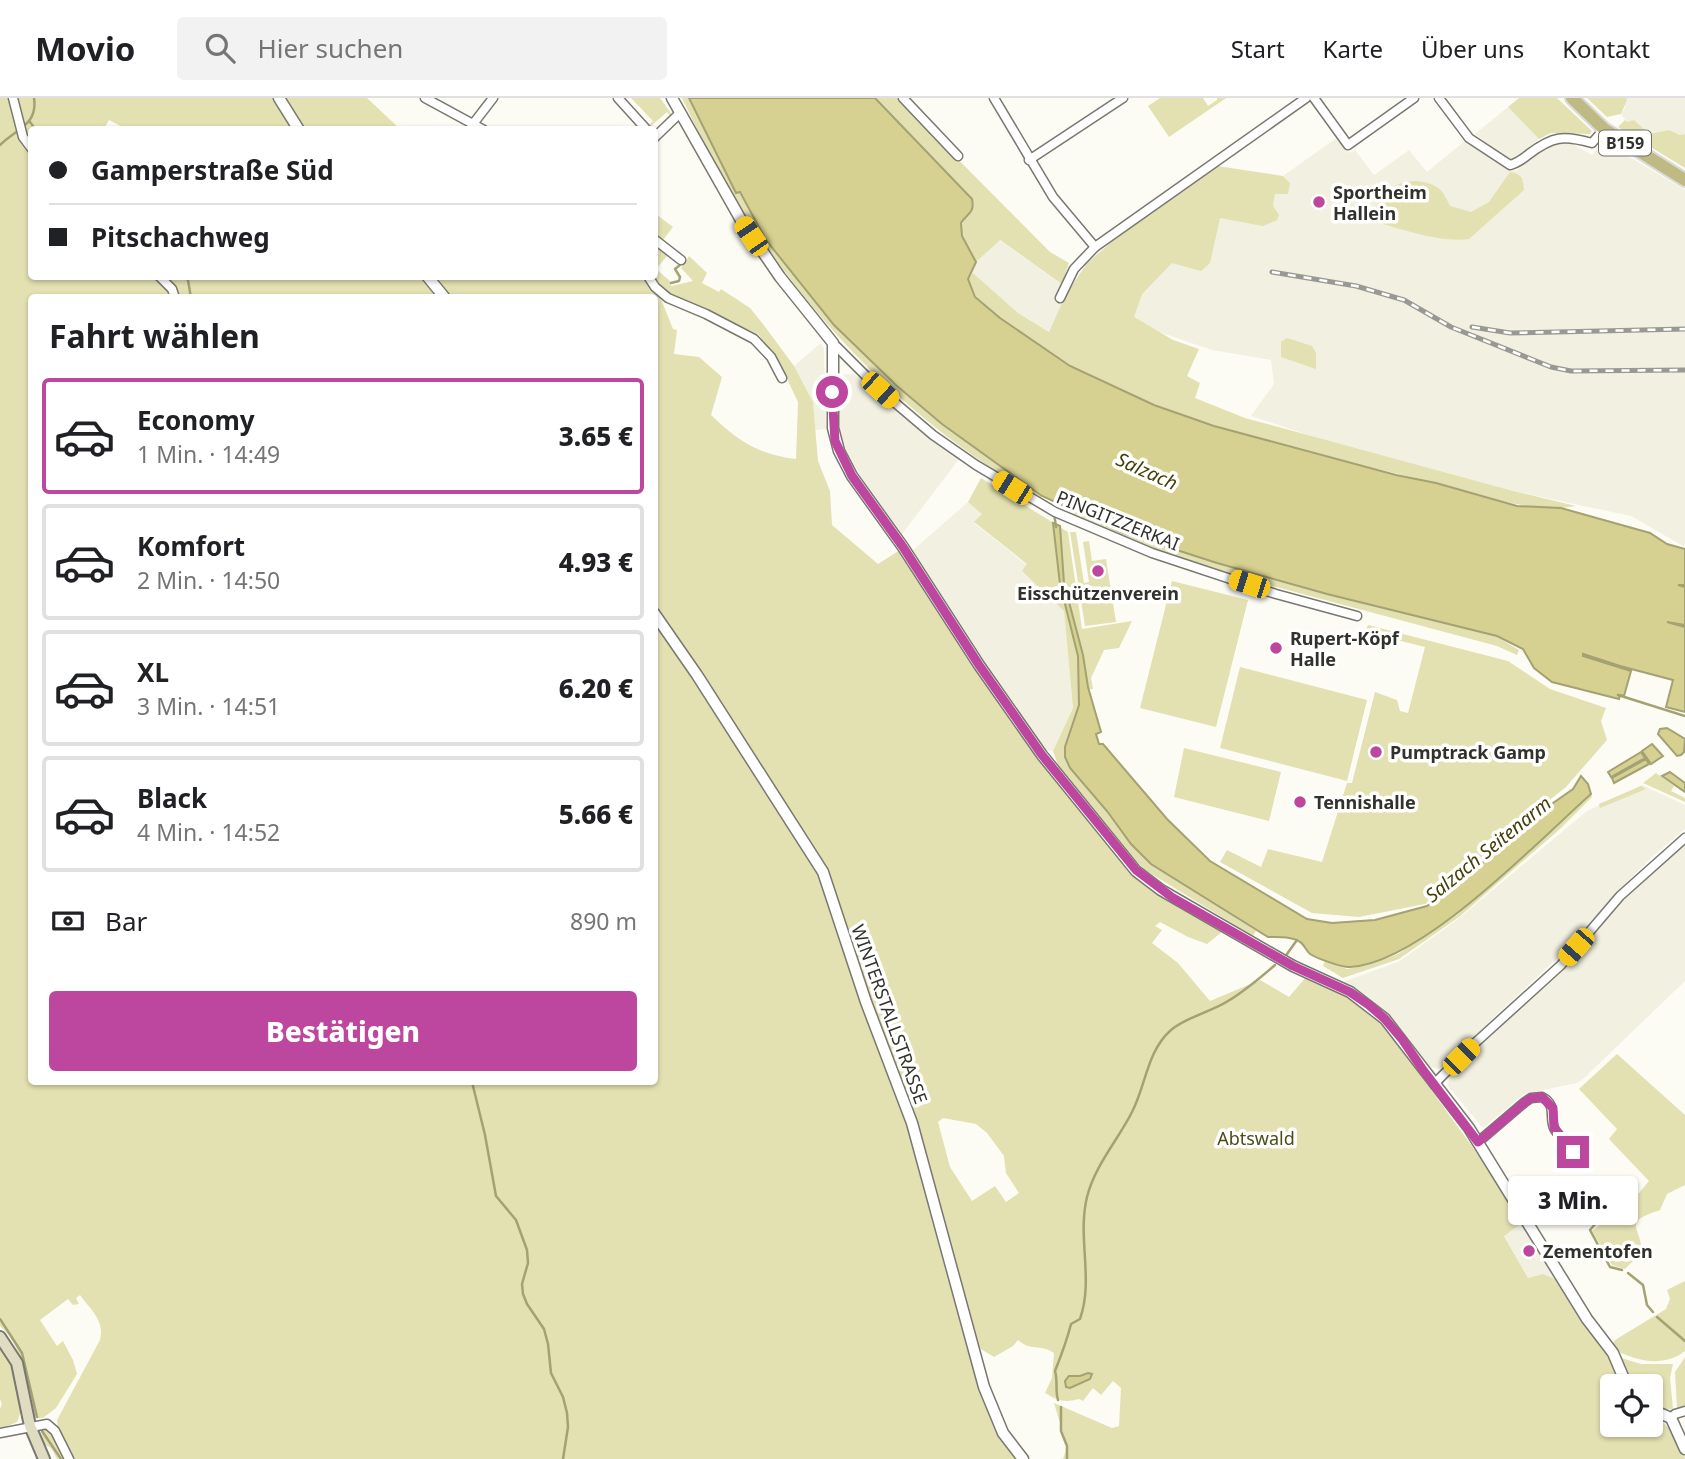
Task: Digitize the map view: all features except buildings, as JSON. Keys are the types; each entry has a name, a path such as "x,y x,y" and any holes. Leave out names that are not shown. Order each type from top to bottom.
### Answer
{"main road":[{"name":"B159","path":"1572,98 1604,129 1685,180"},
{"path":"0,1337 16,1363 30,1426 44,1459"}],"street":[{"path":"13,98 19,126 28,144"},
{"path":"279,98 296,126"},
{"path":"425,98 477,126"},
{"path":"473,124 493,98"},
{"path":"618,98 643,126"},
{"name":"PINGITZZERKAI","path":"672,98 733,208 793,294 833,342 880,390 933,435 985,471 1055,512 1152,553 1276,594 1357,616"},
{"path":"903,98 958,156"},
{"path":"994,98 1053,197 1095,247"},
{"path":"1029,160 1123,98"},
{"path":"1060,298 1074,269 1095,247 1306,98"},
{"path":"1314,98 1348,145 1414,98"},
{"path":"1439,98 1469,138 1510,165 1518,163 1556,138 1575,138 1592,143 1604,129"},
{"path":"658,134 680,113"},
{"path":"658,242 681,260"},
{"path":"163,280 174,294"},
{"path":"430,280 442,294"},
{"path":"651,280 668,298 754,339 771,357 782,378"},
{"path":"833,342 833,428 839,451 852,476 903,547 979,665 1042,755 1136,870 1173,898 1293,966 1350,992 1385,1019 1478,1142 1587,1319 1613,1353 1622,1374"},
{"name":"WINTERSTALLSTRASSE","path":"658,619 705,687 823,872 866,1002 912,1123 984,1387 1003,1433 1023,1459"},
{"path":"1434,1084 1561,965 1620,896 1685,838"},
{"path":"1478,1142 1525,1102 1531,1098 1542,1097 1553,1108 1554,1128 1573,1152"},
{"path":"1671,1418 1685,1410"},
{"path":"1663,1415 1671,1418 1685,1449"},
{"path":"0,1433 43,1424 50,1426 69,1459"}],"shaded area":[{"path":"1626,98 1685,98 1685,134 1680,135 1669,130 1649,134 1634,120 1627,122 1621,114"},
{"path":"1508,107 1539,139 1516,158 1508,159 1475,134"},
{"path":"1338,137 1349,153 1355,150 1374,175 1409,150 1427,172 1466,140 1516,171 1543,148 1553,144 1571,143 1592,155 1603,141 1685,190 1685,547 1631,516 1513,491 1329,442 1251,416 1274,384 1271,360 1212,350 1080,305 1201,208 1275,209 1275,194 1287,194 1290,183 1283,176"},
{"path":"999,240 1062,284 1058,292 1065,296 1049,332 1018,313 974,274 971,275 976,262"},
{"path":"821,343 824,349 826,429 815,430 813,402 794,366"},
{"path":"854,374 928,437 959,459 902,534 865,484 846,450 840,432 838,375"},
{"path":"968,502 983,514 974,523 1027,565 1022,571 1064,611 1073,708 1053,751 1046,750 986,668 912,551"},
{"path":"1642,785 1685,805 1685,829 1654,855 1567,949 1446,1066 1439,1069 1425,1066 1397,1024 1374,1002 1343,982 1400,961 1458,919 1587,811"},
{"path":"1685,845 1685,981 1582,1080 1524,1094 1483,1128 1448,1086 1449,1076 1486,1037 1562,972 1611,913 1649,875"},
{"path":"1523,1222 1555,1279 1543,1274 1528,1278 1504,1235"}],"green space":[{"name":"Abtswald","path":"0,98 367,98 397,126 120,126 109,120 106,126 28,126 28,280 647,280 659,294 673,329 677,330 674,354 699,357 722,377 711,415 750,445 771,454 796,459 798,402 779,362 758,334 664,292 654,280 658,280 658,271 670,281 671,286 693,281 681,268 689,256 707,273 702,283 719,292 721,289 750,308 794,366 813,402 818,461 830,491 832,525 878,564 900,550 976,666 1149,887 1223,931 1207,944 1160,922 1155,926 1162,930 1152,943 1178,963 1210,1001 1260,980 1289,997 1306,977 1343,994 1387,1029 1508,1196 1523,1222 1504,1236 1528,1278 1543,1274 1555,1279 1605,1348 1617,1374 1600,1374 1600,1437 1663,1437 1663,1423 1673,1432 1685,1459 1063,1459 1067,1447 1054,1403 1112,1428 1119,1426 1121,1388 1113,1381 1101,1395 1093,1388 1083,1401 1054,1398 1045,1393 1052,1378 1054,1353 1044,1348 1027,1346 1018,1340 994,1357 976,1346 971,1351 1019,1459 72,1459 58,1429 57,1420 100,1340 99,1321 80,1295 76,1298 79,1304 73,1305 68,1299 40,1320 57,1346 63,1341 77,1374 56,1408 43,1418 36,1418 32,1414 26,1379 15,1345 0,1326","holes":["943,1118 976,1124 987,1133 1004,1156 1006,1173 1019,1193 1006,1202 995,1186 972,1201 950,1167 938,1122"]},
{"path":"631,98 660,98 672,115 671,117 667,112 653,126 648,126 653,121"},
{"path":"682,98 689,98 736,192 739,192 766,240 834,325 897,386 942,424 1042,496 1040,499 978,459 930,423 885,384 844,342 770,252 738,203"},
{"path":"875,98 897,98 1050,252 1069,263 1062,284 1000,240 976,262 962,231 972,199"},
{"path":"1160,98 1203,98 1208,106 1217,98 1226,98 1169,137 1148,106"},
{"path":"1519,98 1557,98 1592,131 1590,134 1551,133 1539,139 1508,107"},
{"path":"1587,98 1627,100 1621,114 1607,117"},
{"path":"1625,120 1634,120 1649,134 1669,130 1680,135 1685,134 1685,168 1618,127"},
{"path":"1217,166 1283,176 1290,183 1288,194 1275,194 1273,206 1279,215 1277,220 1263,226 1220,218 1210,263 1201,271 1172,263 1142,294 1134,317 1173,340 1199,349 1187,376 1200,383 1195,398 1245,418 1576,506 1540,507 1505,502 1296,449 1204,422 1115,388 1066,364 998,316 973,292 968,279 973,273 1018,313 1049,332 1065,296 1087,263 1114,240"},
{"path":"1510,172 1521,177 1524,190 1469,239 1433,237 1373,221 1380,200 1395,186 1405,182 1427,183 1440,189 1450,206 1471,212 1489,202"},
{"path":"658,216 673,227 663,240 658,236"},
{"path":"658,247 668,255 658,267"},
{"path":"1287,338 1312,346 1316,353 1316,369 1281,357 1281,342"},
{"path":"981,478 1068,532 1082,629 1132,621 1119,648 1104,650 1091,678 1093,689 1079,691 1079,705 1065,747 1131,844 1151,864 1256,931 1253,936 1145,870 1123,848 1058,765 1053,751 1073,708 1064,611 1022,571 1027,564 974,522 982,514 968,502"},
{"path":"1066,509 1116,529 1218,563 1321,592 1477,630 1497,637 1519,650 1517,655 1497,646 1217,571 1158,552 1066,513"},
{"name":"Eisschützenverein","path":"1070,532 1076,532 1084,583 1089,582 1083,542 1089,541 1092,561 1106,559 1116,622 1085,626"},
{"path":"1172,581 1248,600 1216,727 1140,708"},
{"path":"1368,625 1508,661 1550,689 1606,708 1601,721 1607,740 1566,787 1528,817 1523,815 1476,866 1425,904 1359,917 1312,913 1220,862 1227,850 1261,867 1268,849 1322,862 1347,783 1352,783 1375,692 1397,700 1400,711 1408,713 1425,647 1365,632"},
{"path":"1240,667 1367,700 1347,781 1220,748"},
{"path":"1184,748 1281,772 1269,821 1174,797"},
{"path":"1656,773 1674,786 1671,791 1685,798 1685,802 1643,783"},
{"path":"1641,786 1646,789 1600,808 1599,804"},
{"path":"1591,794 1592,797 1560,829 1459,917 1399,959 1343,978 1323,966 1325,960 1347,969 1398,954 1457,915"},
{"path":"1617,1054 1685,1115 1685,1185 1667,1194 1660,1210 1637,1222 1642,1252 1625,1269 1612,1265 1592,1231 1639,1193 1649,1181 1609,1139 1617,1129 1579,1089"},
{"path":"1685,1281 1685,1351 1668,1360 1649,1361 1613,1349 1615,1340 1666,1309 1670,1299 1667,1290"},
{"path":"0,1345 13,1372 21,1405 17,1422 0,1429 2,1404"},
{"path":"1618,1357 1641,1364 1673,1364 1670,1378 1673,1409 1663,1409 1663,1374 1626,1374"},
{"path":"1685,1357 1685,1406 1677,1408 1675,1372"},
{"path":"46,1429 52,1434 66,1459 57,1459 51,1448 44,1444 41,1431"}],"water":[{"name":"Salzach","path":"689,98 875,98 972,199 971,211 961,223 962,236 976,262 968,279 975,297 1000,318 1070,366 1154,405 1214,426 1517,506 1561,508 1650,533 1667,544 1685,549 1685,585 1678,585 1685,587 1685,625 1667,622 1685,627 1685,712 1666,707 1673,680 1583,654 1631,671 1624,696 1620,695 1619,699 1552,682 1534,668 1523,649 1497,636 1327,594 1217,563 1121,532 1042,496 942,424 897,386 834,325 766,240 740,192 736,193"},
{"name":"Salzach Seitenarm","path":"1053,523 1060,526 1064,583 1101,732 1096,734 1099,744 1103,744 1167,819 1210,861 1307,919 1332,923 1375,920 1427,906 1477,869 1506,836 1573,789 1581,776 1588,784 1591,794 1510,869 1444,923 1410,945 1379,960 1350,967 1342,966 1310,954 1296,940 1268,937 1151,864 1131,844 1070,768 1065,757 1065,747 1079,705 1078,656 1060,584"},
{"path":"1667,728 1685,739 1684,752 1681,755 1677,756 1658,734 1660,729"},
{"path":"1652,744 1663,756 1651,764 1642,751"},
{"path":"1641,752 1645,758 1611,777 1608,772"},
{"path":"1646,759 1649,764 1614,783 1612,778"},
{"path":"1670,772 1685,783 1685,792 1662,776"},
{"path":"1092,1374 1090,1379 1070,1388 1066,1387 1065,1381 1069,1376"}],"waterway":[{"path":"0,145 29,120 33,114 34,98"},
{"path":"30,122 33,126"},
{"path":"671,283 679,281 680,277 675,269 680,265"},
{"path":"188,280 190,294"},
{"name":"Salzach Seitenarm","path":"1054,513 1056,527"},
{"path":"1618,695 1685,716"},
{"path":"1287,954 1297,940"},
{"path":"1058,1400 1055,1371 1071,1324 1080,1319 1084,1304 1084,1212 1087,1197 1101,1163 1137,1102 1152,1058 1163,1038 1177,1025 1228,1001 1275,965"},
{"path":"473,1085 496,1196 516,1220 527,1250 528,1263 522,1284 523,1294 544,1329 551,1373 563,1397 567,1413 568,1427 563,1459"},
{"path":"1622,1270 1610,1267 1590,1230 1623,1204"},
{"path":"1628,1273 1643,1285 1647,1305 1653,1312"},
{"path":"1657,1317 1685,1341"},
{"path":"0,1319 22,1353 37,1417"},
{"path":"1061,1407 1061,1431 1067,1446 1067,1459"},
{"path":"42,1431 61,1459"}],"railway":[{"path":"1272,272 1356,286 1404,300 1451,327 1551,367 1571,371 1685,370"},
{"path":"1472,327 1510,333 1685,329"}],"place":[{"name":"Sportheim Hallein","path":"1319,202"},
{"name":"Eisschützenverein","path":"1098,571"},
{"name":"Rupert-Köpf Halle","path":"1276,648"},
{"name":"Pumptrack Gamp","path":"1376,752"},
{"name":"Tennishalle","path":"1300,802"},
{"name":"Zementofen","path":"1529,1251"}],"route":[{"path":"832,392 835,441 852,476 903,547 979,665 1042,755 1136,870 1173,898 1293,966 1350,992 1369,1005 1402,1039 1478,1142 1525,1102 1531,1098 1542,1097 1553,1108 1556,1132 1567,1141 1573,1152"}]}
